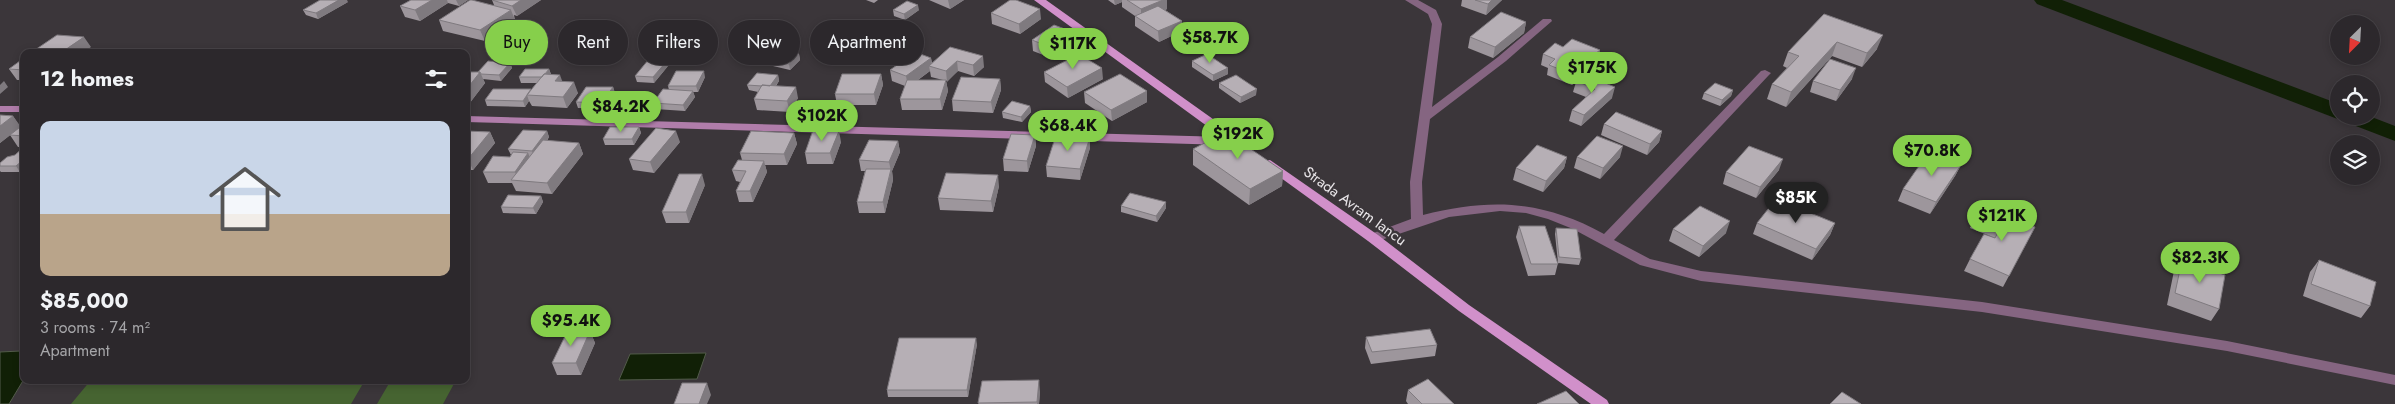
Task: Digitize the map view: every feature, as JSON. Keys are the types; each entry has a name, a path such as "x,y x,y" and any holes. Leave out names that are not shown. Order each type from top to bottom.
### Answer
{"main road":[{"name":"Strada Avram Iancu","path":"1040,0 1373,238 1464,308 1602,404"},
{"path":"0,109 20,109"},
{"path":"470,119 1236,141"}],"lane":[{"path":"1410,0 1432,12 1437,24 1416,182 1417,220"},
{"path":"1424,118 1502,60 1547,21"},
{"path":"1605,241 1765,73"},
{"path":"1373,238 1417,220 1471,207 1506,207 1535,212 1578,225 1605,241 1653,264 1701,276 1982,307 2227,346 2395,380"}],"green space":[{"path":"88,384 363,384 351,404 71,404"},
{"path":"389,384 454,384 443,404 377,404"}],"shaded area":[{"path":"20,351 21,384 9,404 0,404 0,352"},
{"path":"706,353 697,379 619,380 630,354"}],"building":[{"path":"320,0 339,0 316,13 303,10"},
{"path":"411,0 432,0 415,10 400,6"},
{"path":"470,0 511,10 496,20 485,20 485,27 480,30 439,20"},
{"path":"492,0 521,0 512,6"},
{"path":"1010,0 1016,0 1040,9 1019,24 991,13"},
{"path":"1127,0 1163,0 1141,9"},
{"path":"1475,0 1492,0 1488,4"},
{"path":"907,1 918,5 904,14 893,10"},
{"path":"1158,6 1182,21 1158,31 1135,16"},
{"path":"1501,12 1526,22 1495,47 1470,37"},
{"path":"1824,14 1883,35 1867,53 1837,42 1791,92 1772,84 1799,56 1788,52"},
{"path":"1054,25 1076,33 1055,49 1032,40"},
{"path":"57,35 84,37 66,49 36,49"},
{"path":"1572,39 1600,50 1595,54 1608,59 1595,72 1583,67 1574,75 1549,65 1555,59 1543,54 1555,43 1563,47"},
{"path":"950,47 983,56 973,65 957,61 946,71 929,66"},
{"path":"1079,54 1102,68 1067,87 1044,72"},
{"path":"1207,54 1228,68 1213,75 1192,61"},
{"path":"924,55 931,58 924,63"},
{"path":"1830,59 1856,68 1840,90 1813,81"},
{"path":"20,61 20,70 9,69"},
{"path":"485,64 508,65 499,75 481,74 478,72"},
{"path":"644,65 664,65 653,77 635,76"},
{"path":"897,65 921,65 906,76 890,70"},
{"path":"525,69 549,69 542,77 519,77"},
{"path":"676,71 704,71 696,86 668,86"},
{"path":"470,72 480,72 470,85"},
{"path":"757,73 778,75 770,86 747,85"},
{"path":"544,74 560,75 555,81 574,82 563,97 527,95"},
{"path":"842,74 881,74 874,94 835,94"},
{"path":"1120,74 1147,91 1111,110 1084,92"},
{"path":"1584,74 1615,87 1584,115 1572,110 1595,89 1576,81"},
{"path":"1236,75 1257,89 1241,97 1219,83"},
{"path":"961,77 1000,79 991,102 952,100"},
{"path":"907,80 946,80 940,99 900,99"},
{"path":"1715,83 1733,90 1722,100 1704,93"},
{"path":"762,85 796,87 787,101 754,99"},
{"path":"586,87 613,87 602,103 576,102"},
{"path":"493,89 531,89 523,101 485,100"},
{"path":"663,89 693,91 683,105 653,103"},
{"path":"1012,101 1030,106 1021,117 1002,112"},
{"path":"1616,112 1662,131 1650,144 1604,124"},
{"path":"0,115 13,116 0,126"},
{"path":"20,127 20,136 10,135"},
{"path":"610,127 639,127 632,139 603,139"},
{"path":"656,128 676,131 650,162 629,159"},
{"path":"523,130 547,131 532,151 508,149"},
{"path":"813,130 839,131 830,153 805,153"},
{"path":"470,131 490,132 470,157"},
{"path":"751,131 794,133 784,154 740,153"},
{"path":"1226,132 1283,171 1250,189 1193,149"},
{"path":"1011,134 1035,135 1027,161 1003,159"},
{"path":"1056,135 1090,137 1080,169 1046,166"},
{"path":"1597,136 1623,146 1603,168 1577,157"},
{"path":"543,140 579,143 547,183 511,180"},
{"path":"869,140 898,141 889,162 859,160"},
{"path":"1537,145 1567,157 1546,181 1516,168"},
{"path":"1749,146 1783,159 1760,187 1726,172"},
{"path":"20,151 20,162 16,166 0,166 0,163 7,157 15,155"},
{"path":"513,152 528,153 515,172 483,172 493,156 510,157"},
{"path":"1928,153 1961,165 1936,202 1903,189"},
{"path":"738,160 764,161 750,191 736,191 746,171 732,170"},
{"path":"866,169 891,169 883,202 857,202"},
{"path":"946,173 998,175 991,201 938,198"},
{"path":"679,174 702,174 686,212 662,212"},
{"path":"1130,193 1166,202 1156,216 1121,206"},
{"path":"508,195 541,196 533,208 501,207"},
{"path":"1776,199 1835,223 1816,249 1757,223"},
{"path":"1700,206 1730,221 1703,246 1673,229"},
{"path":"1981,207 2035,227 2009,276 1970,259 1984,234 1995,238 2001,227 1975,216"},
{"path":"1519,226 1545,226 1558,264 1531,264"},
{"path":"1556,228 1577,229 1581,259 1559,257"},
{"path":"2182,260 2225,275 2219,309 2175,293"},
{"path":"2319,260 2376,282 2370,306 2311,284"},
{"path":"1430,329 1437,345 1372,352 1366,337"},
{"path":"590,331 576,363 552,363 567,332"},
{"path":"899,338 976,338 967,390 887,390"},
{"path":"1428,379 1454,404 1422,404 1408,390"},
{"path":"1039,380 1037,402 978,403 982,381"},
{"path":"682,383 707,383 699,404 674,404"},
{"path":"1566,391 1579,404 1537,404"},
{"path":"1842,392 1861,404 1830,404"}],"waterway":[{"path":"2044,0 2330,109"},
{"path":"2372,125 2395,134"}]}
